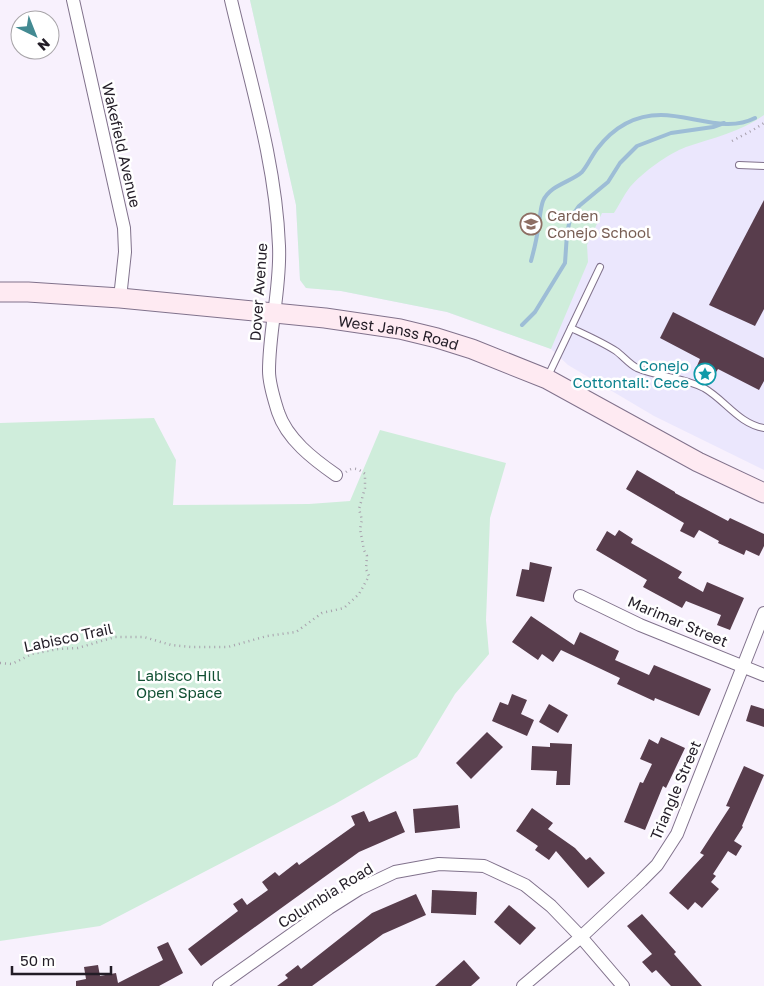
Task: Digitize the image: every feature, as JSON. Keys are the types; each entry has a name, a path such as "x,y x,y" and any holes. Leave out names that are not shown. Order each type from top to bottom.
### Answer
{"main road":[{"name":"West Janss Road","path":"0,292 120,298 363,322 400,329 472,348 547,379 698,462 764,493"}],"street":[{"name":"Wakefield Avenue","path":"72,0 124,228 125,252 120,298"},
{"name":"Dover Avenue","path":"232,0 276,198 279,248 278,284 269,373 278,414 291,436 317,462 336,475"},
{"name":"Marimar Street","path":"580,596 640,625 764,675"},
{"name":"Triangle Street","path":"523,986 582,937 657,865 668,849 677,834 764,613"},
{"name":"Columbia Road","path":"218,986 329,908 360,889 394,872 439,864 484,866 525,885 544,900 582,937 623,986"}],"lane":[{"path":"739,164 764,166"},
{"path":"547,379 600,267"},
{"path":"571,328 616,352 636,367 704,388 721,400 738,416 756,427 764,428"}],"path":[{"path":"732,140 764,123"},
{"name":"Labisco Trail","path":"0,663 12,664 32,654 58,649 78,648 115,637 144,637 171,645 191,648 228,647 267,636 296,632 322,613 344,608 359,594 369,576 366,569 367,556 360,529 362,520 360,510 365,488 365,474 354,468 342,475 336,475"}],"shaded area":[{"name":"Carden Conejo School","path":"250,0 764,0 764,470 654,416 568,365 551,349 447,312 341,291 306,288 300,280 296,205"}],"green space":[{"name":"Carden Conejo School","path":"250,0 764,0 764,115 736,130 671,154 635,181 614,213 602,213 587,245 588,262 551,349 447,312 341,291 306,288 300,280 296,205"},
{"name":"Labisco Hill Open Space","path":"154,418 176,460 173,505 309,504 350,501 380,430 506,463 490,518 486,620 489,654 455,694 417,757 335,804 100,926 0,941 0,423"}],"building":[{"path":"764,200 764,309 755,326 709,305"},
{"path":"673,312 764,358 764,381 759,390 718,369 713,377 696,368 700,359 660,338"},
{"path":"637,470 728,521 730,518 764,534 764,546 759,556 746,550 744,555 718,543 719,541 699,530 694,538 680,531 684,523 626,489"},
{"path":"619,530 633,539 631,543 682,572 678,578 703,592 707,582 744,598 730,630 717,625 721,615 686,601 682,608 643,587 647,580 596,550 607,531 615,536"},
{"path":"530,562 552,567 544,602 516,596 522,569 529,570"},
{"path":"531,616 574,645 580,632 619,651 615,660 649,675 654,665 711,689 699,716 655,698 654,701 617,684 620,678 561,650 553,662 542,654 538,660 512,642"},
{"path":"512,694 527,700 521,714 534,720 527,736 492,721 500,702 508,705"},
{"path":"549,704 568,715 558,733 539,722"},
{"path":"751,705 764,709 764,727 746,721"},
{"path":"487,732 503,747 471,779 456,763"},
{"path":"661,737 685,748 666,788 663,786 645,830 624,822 640,782 643,783 652,764 640,759 649,739 658,744"},
{"path":"550,743 572,744 570,785 556,785 557,771 531,770 532,746 550,747"},
{"path":"744,766 764,775 743,827 734,841 742,846 736,856 728,851 713,874 716,876 711,882 719,889 702,908 695,902 688,910 669,893 704,855 700,853 730,807 726,806"},
{"path":"458,805 460,828 415,833 413,809"},
{"path":"532,808 553,823 548,829 575,848 586,860 590,857 605,873 588,888 556,851 549,860 535,850 538,846 516,831"},
{"path":"364,811 369,822 396,811 405,832 359,852 201,966 188,949 238,911 233,904 242,898 247,905 268,890 262,882 275,872 279,876 297,862 299,865 355,825 351,816"},
{"path":"432,890 477,892 476,915 431,913"},
{"path":"416,894 426,915 383,934 312,986 277,986 288,978 285,975 298,965 301,969 372,913"},
{"path":"509,905 536,928 520,945 494,922"},
{"path":"642,914 676,952 674,954 702,986 671,986 656,970 652,973 642,962 652,954 627,926"},
{"path":"168,942 183,973 159,986 76,986 76,981 86,979 84,967 98,965 100,976 116,973 118,983 163,960 157,947"},
{"path":"464,960 480,978 471,986 435,986"}],"waterway":[{"path":"531,261 542,204 546,196 550,191 582,172 597,149 617,129 642,117 661,115 721,124 744,122 755,118"},
{"path":"522,325 535,312 565,263 570,219 579,206 608,182 620,163 637,146 671,133 713,127 724,123"}],"place":[{"name":"Carden Conejo School","path":"531,224"},
{"name":"Conejo Cottontail: Cece","path":"705,374"}]}
